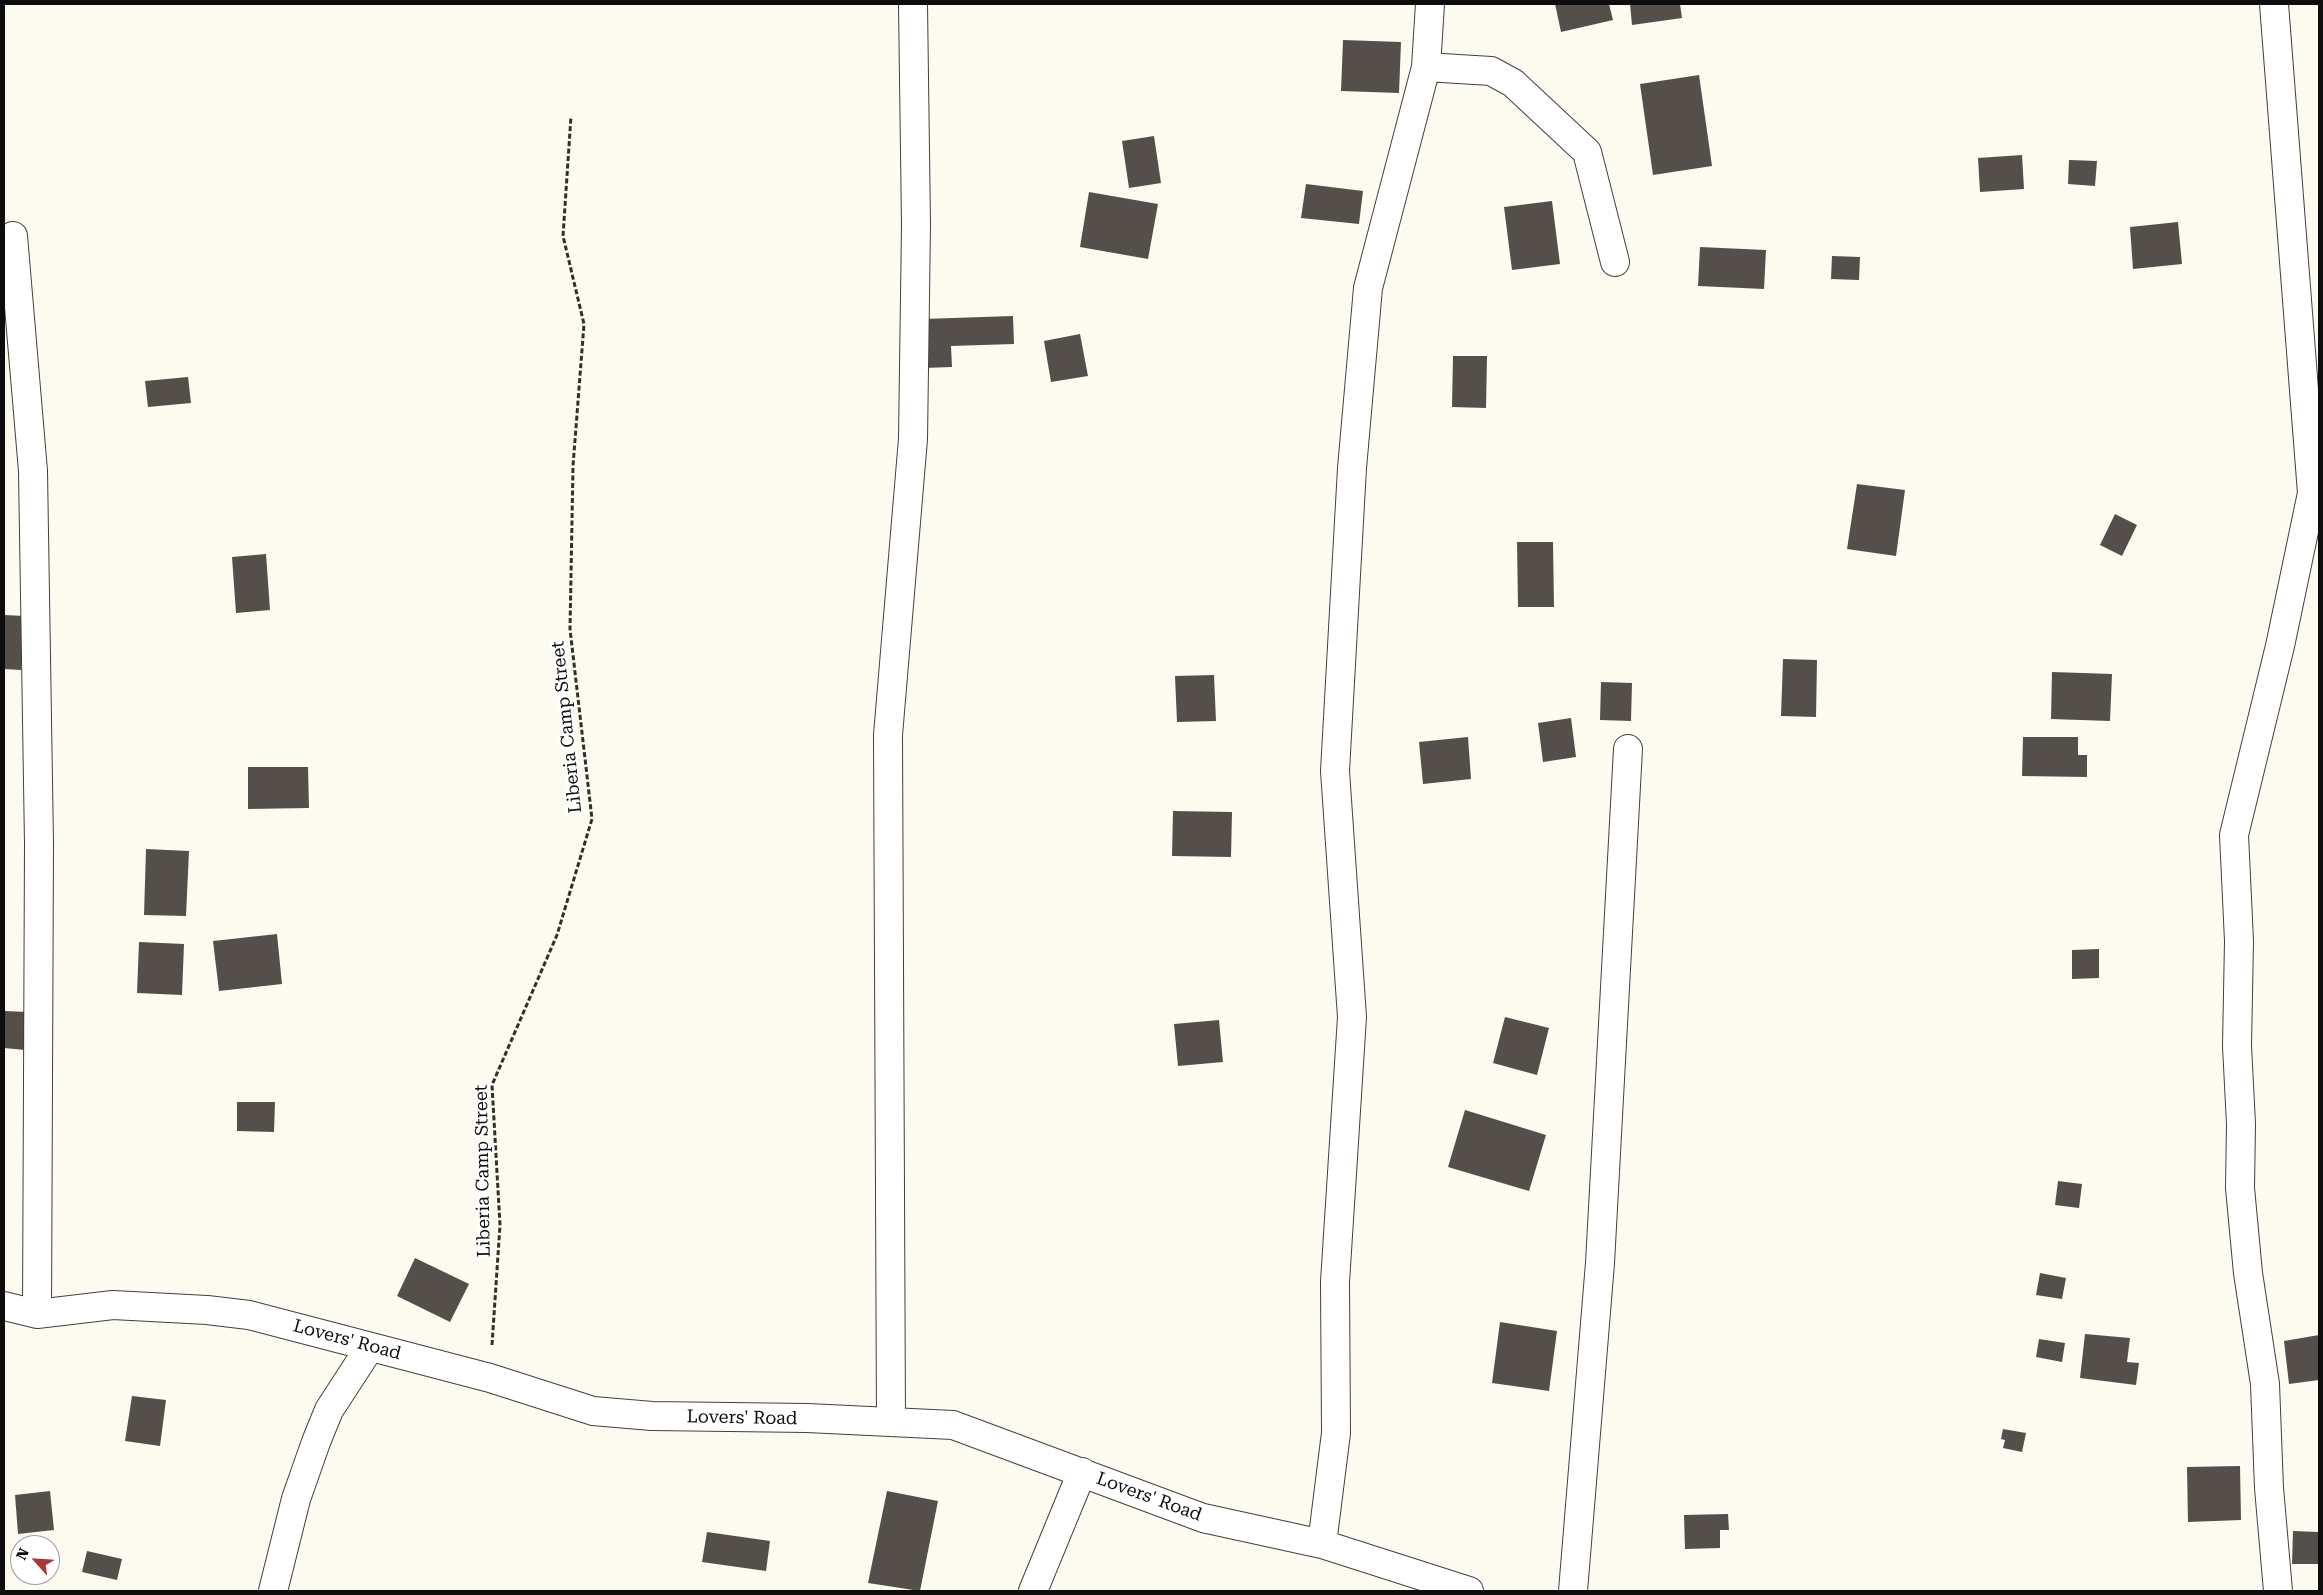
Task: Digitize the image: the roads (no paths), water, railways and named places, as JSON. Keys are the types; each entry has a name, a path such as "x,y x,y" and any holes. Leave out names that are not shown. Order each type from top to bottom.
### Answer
{"street":[{"path":"891,1422 888,735 913,439 916,225 913,4"},
{"path":"1322,1544 1336,1433 1335,1282 1352,1017 1335,771 1352,468 1368,288 1426,68 1430,4"},
{"path":"2274,4 2316,506 2234,835 2239,940 2240,1188 2248,1273 2265,1384 2269,1488 2278,1591"},
{"path":"1426,68 1491,71 1513,83 1587,152 1615,262"},
{"path":"13,236 33,471 39,844 37,1314"},
{"path":"1574,1591 1600,1263 1628,749"},
{"name":"Lovers' Road","path":"4,1306 37,1314 113,1305 208,1310 249,1315 490,1378 593,1411 652,1416 953,1425 1203,1518 1322,1544 1469,1591"},
{"path":"274,1591 296,1499 328,1410 370,1347"},
{"path":"1034,1591 1082,1472"}]}
